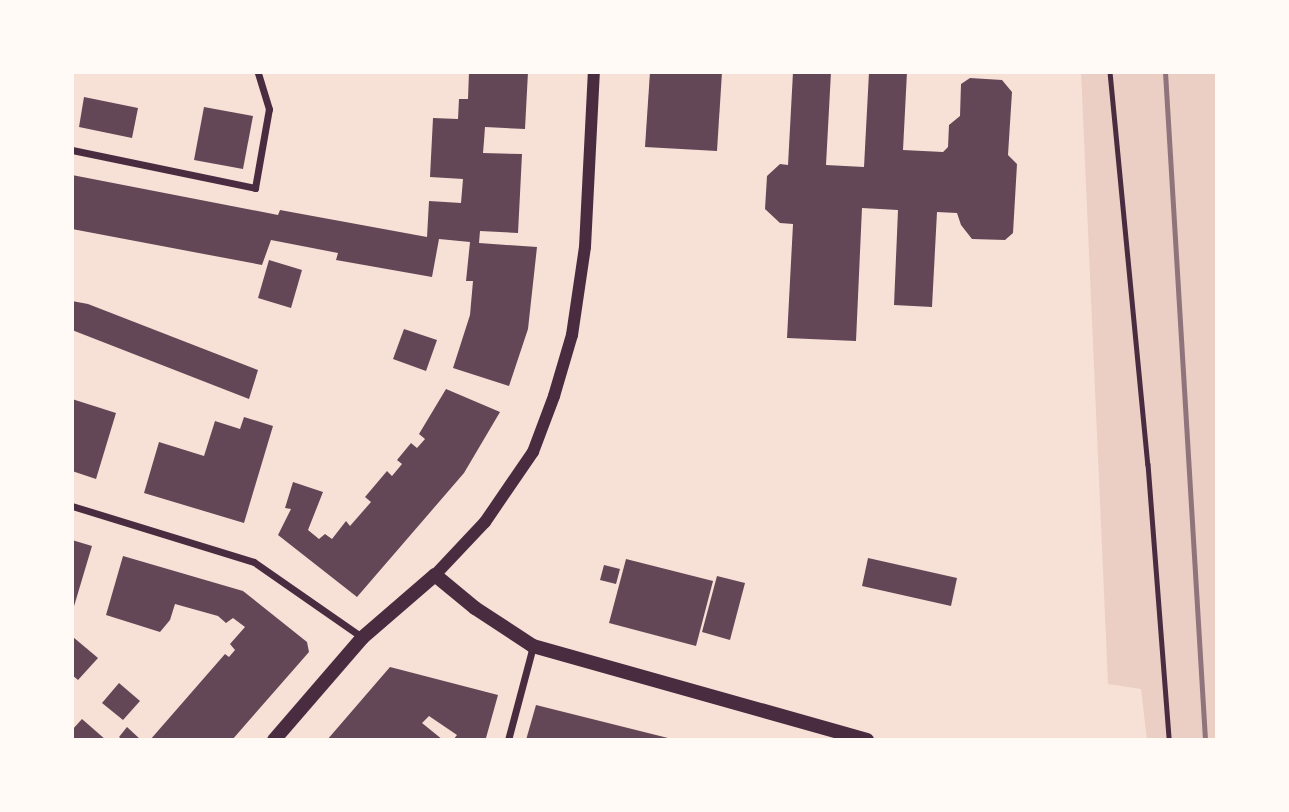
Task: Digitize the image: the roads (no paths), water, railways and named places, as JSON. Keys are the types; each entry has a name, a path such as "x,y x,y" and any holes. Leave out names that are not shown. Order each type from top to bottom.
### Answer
{"main road":[{"path":"274,740 362,638 435,575 475,608 533,646 867,740"}],"street":[{"path":"72,150 255,188 269,109 258,72"},
{"path":"435,575 485,522 533,452 554,396 572,335 586,247 594,72"},
{"path":"72,506 254,562 362,638"},
{"path":"508,740 533,646"}],"railway":[{"path":"1165,72 1205,740"}]}
